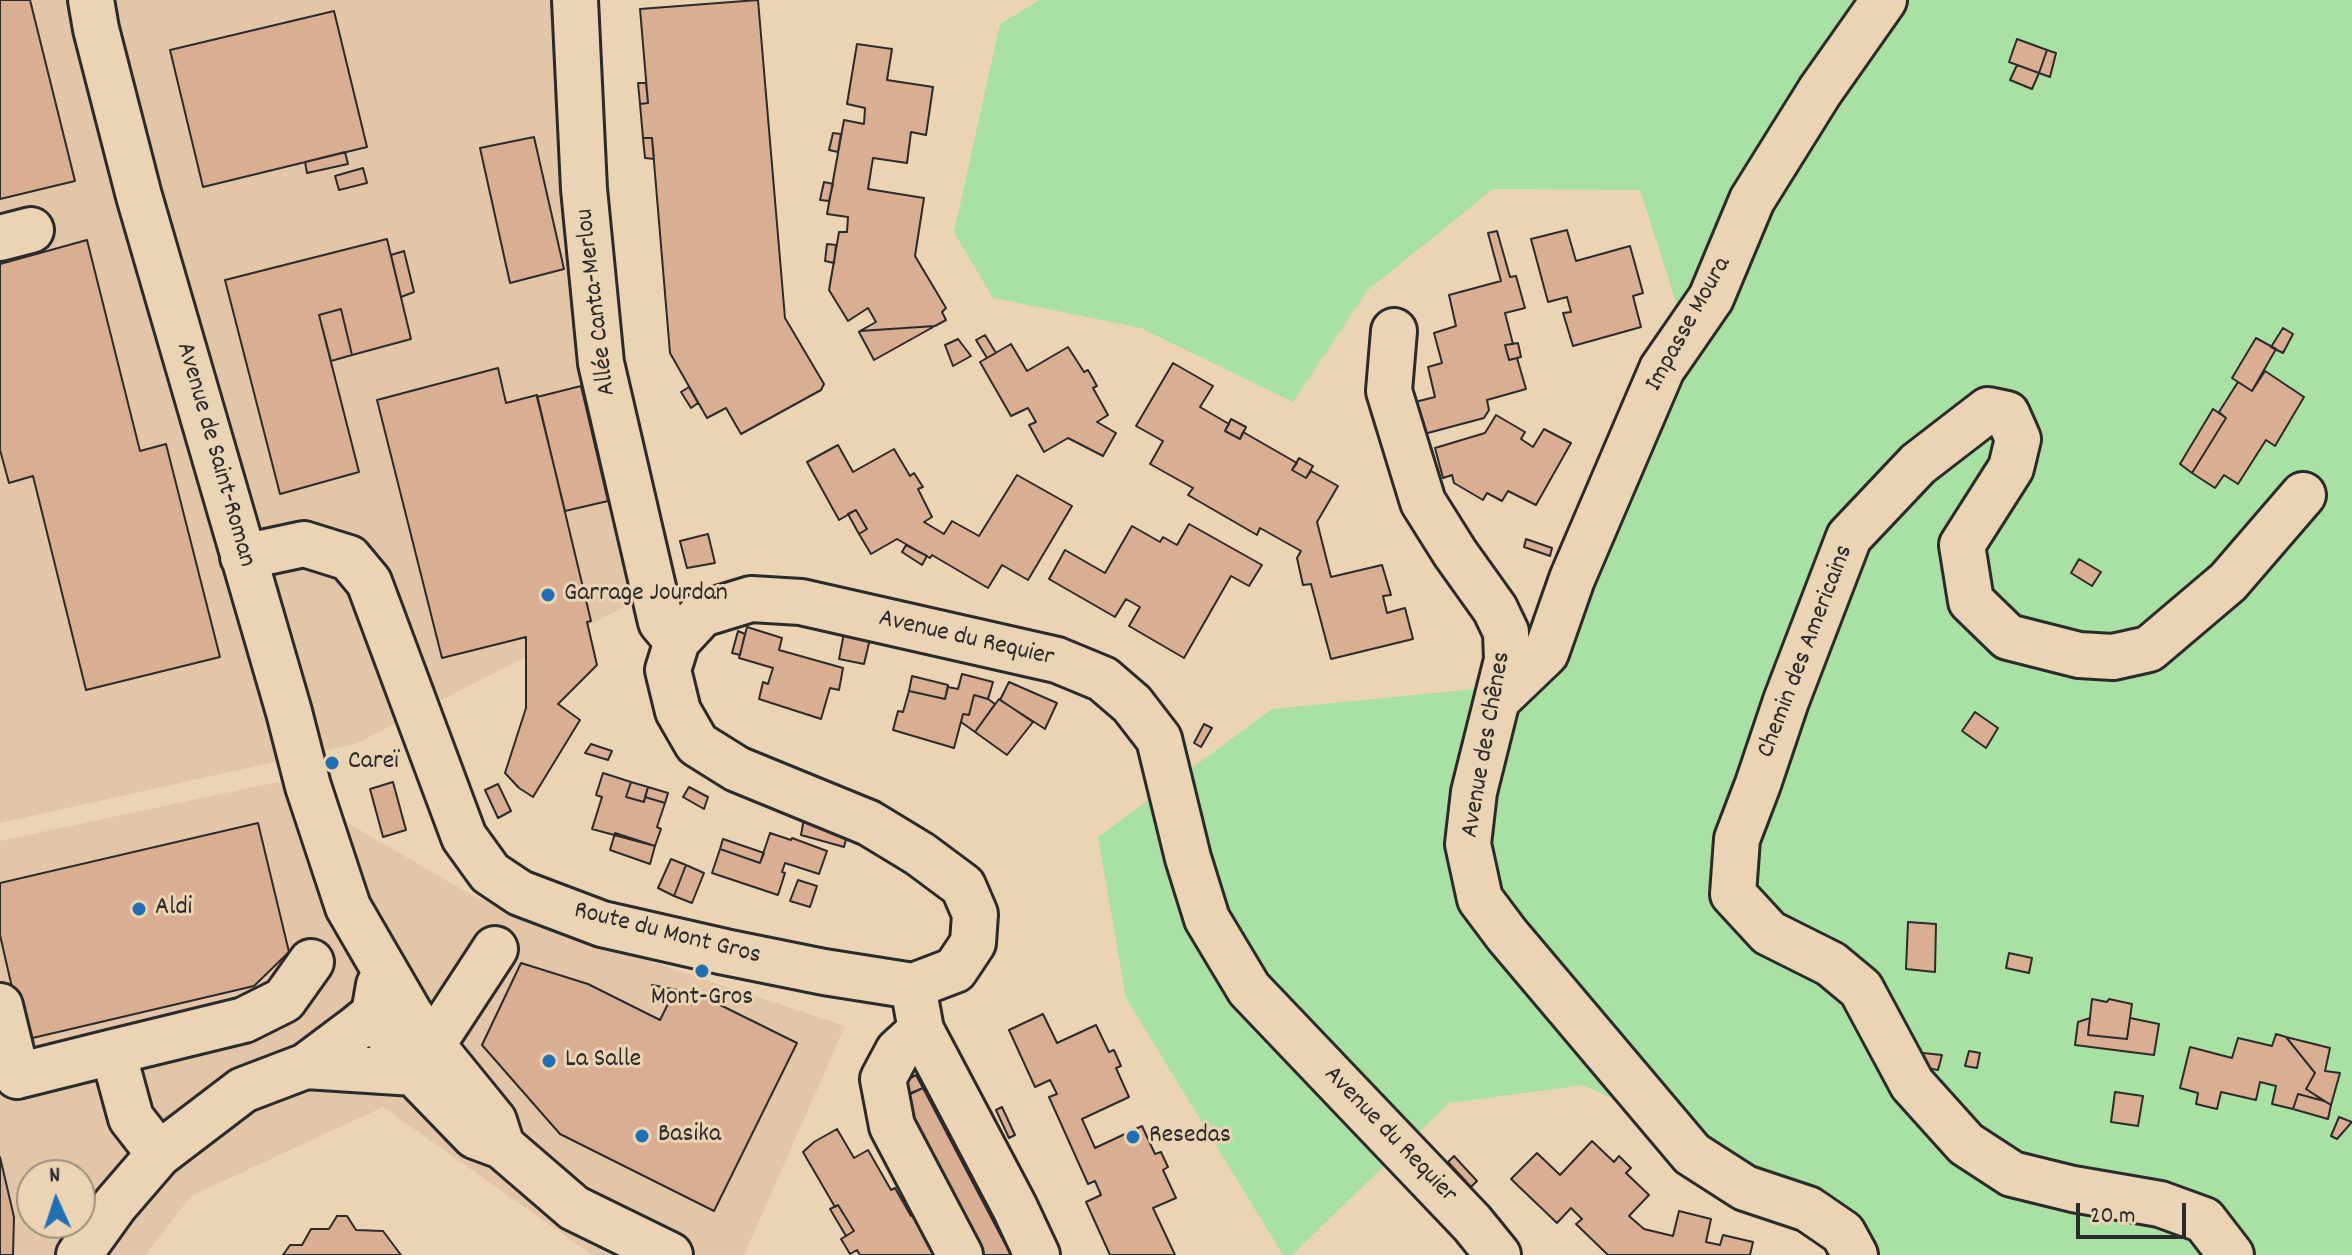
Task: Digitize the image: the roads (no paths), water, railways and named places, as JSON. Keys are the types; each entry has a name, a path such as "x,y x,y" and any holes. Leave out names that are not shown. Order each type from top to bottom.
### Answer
{"street":[{"name":"Avenue de Saint-Roman","path":"91,0 139,196 308,786 348,907 355,963 374,1014 423,1060 475,1136 502,1146 574,1208 670,1255"},
{"name":"Allée Canta-Merlou","path":"575,0 584,189 601,363 661,622 677,641"},
{"name":"Impasse Moura","path":"1497,700 1546,653 1572,579 1662,369 1711,298 1752,200 1820,91 1884,0"},
{"name":"Avenue des Chênes","path":"1394,331 1389,391 1423,502 1495,609 1506,632 1507,660 1474,792 1468,844 1480,899 1692,1154 1745,1188 1808,1209 1843,1233 1855,1255"},
{"name":"Chemin des Americains","path":"2230,1255 2204,1220 2160,1204 2073,1189 2012,1174 1966,1144 1912,1084 1880,1019 1861,989 1831,964 1769,933 1733,894 1737,839 1849,537 1918,464 1988,410 2007,414 2018,439 2011,468 1962,545 1971,601 2008,637 2079,655 2113,657 2149,649 2228,582 2303,495"},
{"name":"Route du Mont Gros","path":"243,557 304,544 349,558 369,582 464,837 490,873 520,893 602,924 795,966 913,986"},
{"name":"Avenue du Requier","path":"677,641 702,614 751,599 801,602 1057,660 1103,679 1132,704 1159,739 1188,858 1207,919 1249,989 1472,1223 1498,1255"},
{"path":"677,641 668,670 678,711 697,744 737,769 869,823 920,854 963,886 975,914 973,943 955,970 913,986 921,1030 1037,1255"},
{"name":"Avenue de Saint-Roman","path":"348,907 410,1014 423,1060"},
{"path":"306,1066 423,1060 495,949"},
{"path":"0,1006 17,1076 244,1020 284,1000 311,962"},
{"path":"79,1255 115,1205 159,1154 243,1090 306,1066 374,1014 382,967"},
{"path":"921,1030 898,1051 883,1079 892,1126 960,1255"},
{"path":"113,1052 131,1118 159,1154"}],"place":[{"name":"Garrage Jourdan","path":"548,595"},
{"name":"Careï","path":"332,763"},
{"name":"Aldi","path":"139,909"},
{"name":"Mont-Gros","path":"702,971"},
{"name":"La Salle","path":"549,1061"},
{"name":"Basika","path":"642,1136"},
{"name":"Resedas","path":"1133,1137"}]}
